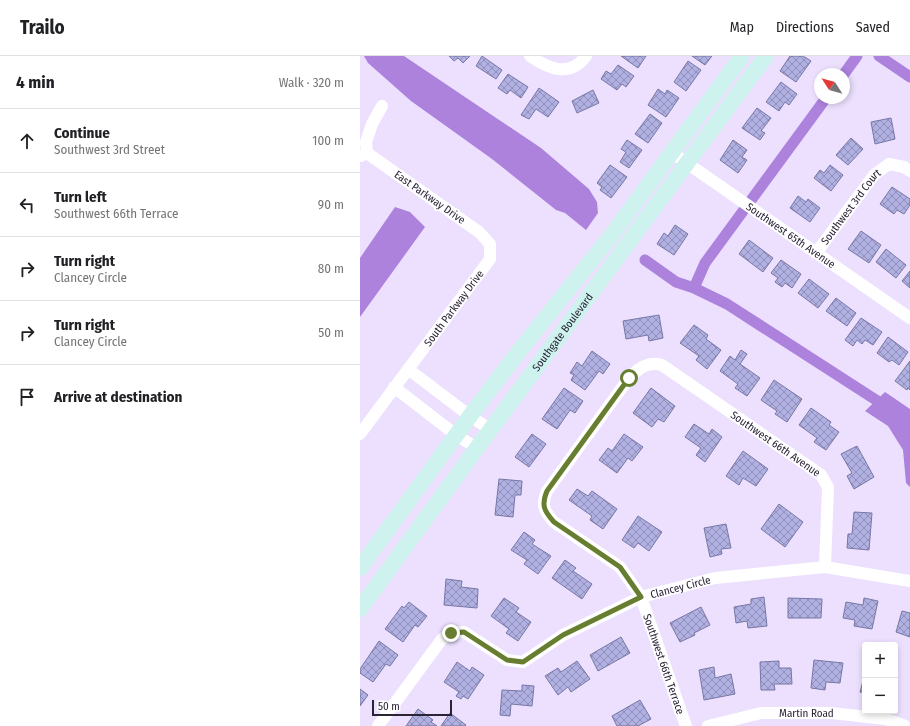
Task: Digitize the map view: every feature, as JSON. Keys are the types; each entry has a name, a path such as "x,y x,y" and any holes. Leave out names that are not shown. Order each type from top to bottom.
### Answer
{"main road":[{"name":"Southgate Boulevard","path":"360,568 470,416 516,355 611,236 742,56"},
{"name":"Southgate Boulevard","path":"360,609 766,56"}],"street":[{"path":"530,56 542,64 559,70 573,68 586,56"},
{"path":"364,155 366,142 372,124 382,106"},
{"name":"Southwest 65th Avenue","path":"671,152 910,318"},
{"name":"East Parkway Drive","path":"364,155 479,232 490,244"},
{"name":"Southwest 3rd Court","path":"816,253 874,175 890,164 904,167 910,171"},
{"name":"South Parkway Drive","path":"360,434 490,260 490,244"},
{"name":"Southwest 66th Avenue","path":"543,504 547,491 629,378 640,367 645,365 662,365 821,475 828,488 825,567"},
{"path":"408,369 490,430"},
{"path":"394,387 456,435 477,448"},
{"name":"Southwest 66th Terrace","path":"543,504 547,513 554,522 620,567 641,597 686,726"},
{"name":"Clancey Circle","path":"378,726 442,639 451,633 464,632 507,660 523,662 563,635 641,597 715,578 825,567 910,581"},
{"name":"Martin Road","path":"708,726 761,713 831,713 886,719 905,726"}],"shaded area":[{"path":"364,56 404,56 541,148 589,189 597,202 598,213 586,230 565,213 556,210 492,159 411,101 368,63"},
{"path":"395,207 410,212 425,227 360,317 360,258"},
{"path":"885,392 910,409 910,487 906,483 903,450 888,426 865,411"}],"building":[{"path":"449,56 470,56 463,63 458,58 454,61"},
{"path":"482,56 502,70 496,79 476,66"},
{"path":"621,56 646,56 638,68"},
{"path":"692,56 712,56 705,65"},
{"path":"790,56 803,56 811,61 796,82 780,71"},
{"path":"688,61 701,70 686,91 674,82"},
{"path":"618,65 634,76 626,87 622,84 617,90 601,79 606,71 611,74"},
{"path":"508,74 528,87 521,98 510,90 507,94 498,88"},
{"path":"781,82 797,94 789,105 785,102 779,111 766,102"},
{"path":"539,88 559,102 548,117 536,109 529,119 521,115"},
{"path":"658,89 665,94 667,90 679,98 666,117 648,105"},
{"path":"593,90 599,103 577,113 572,101"},
{"path":"757,108 771,118 761,131 765,133 760,140 742,128"},
{"path":"650,114 662,123 648,143 635,134"},
{"path":"891,118 895,139 875,144 871,122"},
{"path":"851,138 863,149 848,165 836,155"},
{"path":"627,140 642,150 629,168 620,162 626,152 621,149"},
{"path":"733,140 747,150 742,157 747,160 738,173 720,160"},
{"path":"610,165 627,177 611,198 600,190 602,187 597,183"},
{"path":"830,165 843,175 831,191 814,178 820,170 824,173"},
{"path":"892,187 910,199 910,205 904,214 897,210 894,214 880,204"},
{"path":"798,196 806,202 808,199 820,208 810,222 790,208"},
{"path":"675,225 688,234 674,255 657,244 664,233 668,236"},
{"path":"861,231 881,245 869,263 848,249"},
{"path":"749,240 773,258 763,272 739,254"},
{"path":"886,249 906,265 896,278 876,262"},
{"path":"781,260 801,274 792,288 785,283 782,287 775,282 778,278 771,273"},
{"path":"910,271 910,288 902,281"},
{"path":"809,279 829,294 818,308 798,293"},
{"path":"836,298 856,313 847,326 826,311"},
{"path":"659,315 663,338 649,341 648,335 626,339 623,321"},
{"path":"861,318 882,332 873,345 865,340 862,344 857,340 853,346 845,340"},
{"path":"694,325 708,335 706,339 721,350 707,369 696,360 699,356 680,343"},
{"path":"888,337 908,352 899,365 892,360 889,362 877,353"},
{"path":"741,350 747,354 740,364 760,378 747,396 735,388 738,384 720,371 730,356 735,360"},
{"path":"592,351 610,364 603,374 599,371 585,390 571,380 574,375 570,373 577,362 582,366"},
{"path":"910,361 910,390 908,388 907,390 895,381"},
{"path":"774,380 802,399 787,422 775,414 777,411 761,400"},
{"path":"564,388 583,401 575,413 570,410 557,429 542,419"},
{"path":"651,388 675,406 664,422 658,419 652,427 633,413"},
{"path":"811,408 831,422 829,425 839,432 826,450 814,442 817,438 799,425"},
{"path":"694,424 709,434 712,429 722,437 705,462 696,455 701,448 685,437"},
{"path":"532,434 546,444 529,467 515,457"},
{"path":"624,434 643,447 632,461 628,458 617,473 599,460 608,448 612,451"},
{"path":"857,446 874,477 854,489 847,476 852,473 841,454"},
{"path":"743,451 768,469 756,486 743,478 739,485 726,476"},
{"path":"499,479 522,481 521,495 515,495 513,517 495,515"},
{"path":"577,489 588,496 592,491 617,509 603,529 590,520 592,516 569,500"},
{"path":"779,504 803,522 785,547 761,529"},
{"path":"854,512 872,513 869,550 847,548 848,534 852,534"},
{"path":"638,516 662,532 649,551 638,543 634,548 622,540"},
{"path":"726,524 731,548 721,549 722,554 710,557 704,528"},
{"path":"524,532 535,540 532,544 551,556 538,574 524,564 527,560 511,550"},
{"path":"565,560 576,568 573,571 592,584 582,599 552,578"},
{"path":"446,579 462,581 461,587 478,589 477,608 444,605"},
{"path":"764,597 767,626 748,628 747,621 736,623 734,607 751,604 751,599"},
{"path":"504,598 519,608 516,612 531,622 518,641 506,633 509,629 491,616"},
{"path":"788,598 822,599 821,618 788,618"},
{"path":"864,598 878,601 872,629 854,626 855,620 843,618 846,602 863,605"},
{"path":"409,602 427,616 418,627 415,625 403,642 385,629 402,606 404,608"},
{"path":"701,607 710,625 694,633 695,635 680,642 670,623"},
{"path":"902,611 910,613 910,637 896,632"},
{"path":"621,637 630,653 598,671 590,655"},
{"path":"379,641 398,655 390,666 386,664 373,682 360,673 360,669"},
{"path":"814,660 843,663 840,683 826,682 825,690 811,688"},
{"path":"577,661 590,679 571,692 568,687 558,695 545,676 558,668 561,672"},
{"path":"779,661 779,668 791,668 792,684 774,684 775,690 761,690 760,662"},
{"path":"457,662 470,671 472,667 484,675 468,699 463,696 461,699 456,696 459,692 444,682"},
{"path":"714,667 715,678 731,674 735,694 704,700 699,670"},
{"path":"522,685 534,686 532,706 511,704 510,716 500,715 502,690 522,691"},
{"path":"360,689 368,695 360,706"},
{"path":"640,700 651,719 638,726 617,726 612,716"},
{"path":"418,709 433,720 431,722 437,726 406,726"},
{"path":"450,713 466,725 441,726"}],"waterway":[{"path":"848,68 857,56"},
{"path":"879,56 910,77"},
{"path":"694,288 705,263 822,104"},
{"path":"645,260 676,282 694,288 727,304 876,400 910,424"}],"route":[{"path":"451,633 464,632 507,660 523,662 563,635 641,597 620,567 554,522 547,513 543,504 547,491 629,378"}]}
